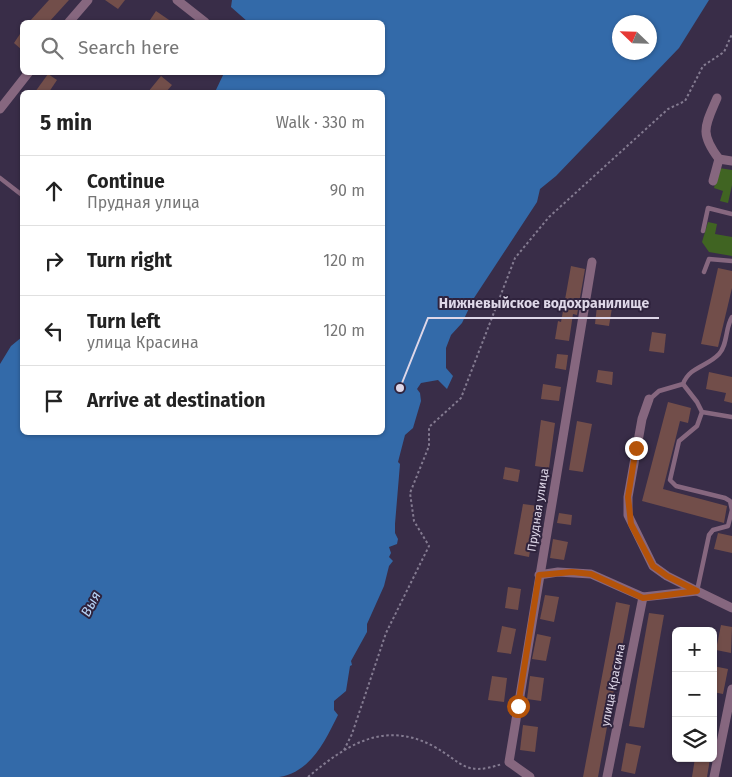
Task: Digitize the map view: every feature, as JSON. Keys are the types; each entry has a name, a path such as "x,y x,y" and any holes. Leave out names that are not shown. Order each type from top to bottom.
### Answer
{"street":[{"path":"72,20 88,0"},
{"path":"178,0 203,20"},
{"path":"0,109 27,75"},
{"path":"717,98 704,129 708,145 719,159 732,161"},
{"path":"713,181 719,159"},
{"name":"Прудная улица","path":"509,762 592,262"},
{"path":"649,399 642,419 628,497 628,516 653,566 667,576 732,608"},
{"path":"539,575 572,572 591,574 643,598 697,591"},
{"name":"улица Красина","path":"607,777 643,598"},
{"path":"714,777 732,689"},
{"path":"509,762 530,777"}],"lane":[{"path":"0,178 20,193"},
{"path":"703,231 708,208 732,214"},
{"path":"704,272 709,259 732,261"},
{"path":"649,399 659,391 683,384 688,374 719,354 725,344 732,317"},
{"path":"683,384 698,402 702,412 697,426 679,441 670,480 676,486 720,496 730,501 732,510 730,526 713,530 709,535 697,591"},
{"path":"702,412 732,417"}],"path":[{"path":"344,750 352,734 386,633 429,546 414,521 410,493 429,446 429,426 461,398 515,258 549,217 668,109 685,100 703,66 724,52 732,34"},
{"path":"308,777 344,750 371,737 403,736 436,747 468,770 486,771 509,762"}],"green space":[{"path":"719,168 732,170 732,185 728,203 720,201 723,191 714,188"},
{"path":"708,222 717,224 715,234 732,237 732,256 709,252 702,242"}],"water":[{"name":"Выя","path":"232,0 709,0 679,48 556,176 540,189 537,202 474,298 462,323 451,335 446,348 446,368 453,376 447,389 438,380 421,383 417,389 420,393 421,401 413,428 405,435 398,462 400,464 395,533 398,539 397,544 389,547 391,553 389,557 393,561 389,566 384,586 367,624 367,632 351,661 352,665 350,666 346,691 334,701 334,710 338,715 316,754 300,769 279,777 0,777 0,364 11,346 20,339 20,435 385,435 385,90 216,90 223,75 385,75 385,20 246,20 231,7"}],"building":[{"path":"49,0 69,0 51,20 31,20"},
{"path":"105,0 125,0 118,9"},
{"path":"156,11 169,20 150,20"},
{"path":"20,34 20,48 14,43"},
{"path":"47,75 57,80 50,90 36,90"},
{"path":"161,76 172,85 168,90 150,90"},
{"path":"571,266 585,269 577,315 573,314 569,341 555,339 558,321 561,322"},
{"path":"718,268 732,271 732,288 718,347 701,344"},
{"path":"597,306 612,308 609,326 595,324"},
{"path":"652,332 666,334 664,353 649,351"},
{"path":"557,354 568,355 566,370 555,368"},
{"path":"598,370 613,372 612,385 596,382"},
{"path":"709,372 732,377 732,403 724,401 726,393 706,389"},
{"path":"543,384 561,387 559,401 541,399"},
{"path":"668,402 691,408 688,423 680,421 663,489 727,506 724,523 642,501"},
{"path":"541,420 555,423 549,468 535,466"},
{"path":"577,421 592,424 583,472 569,470"},
{"path":"505,467 520,470 518,482 503,479"},
{"path":"523,504 538,506 529,557 514,554"},
{"path":"559,513 572,515 571,525 557,523"},
{"path":"718,533 732,536 732,553 714,549"},
{"path":"553,539 568,542 564,560 550,558"},
{"path":"508,587 521,589 518,610 505,608"},
{"path":"545,595 559,597 554,622 540,619"},
{"path":"616,602 630,605 598,777 583,777"},
{"path":"649,613 664,615 644,728 629,726"},
{"path":"721,625 732,627 731,653 717,650"},
{"path":"502,626 516,629 511,654 497,652"},
{"path":"537,634 551,637 546,661 532,659"},
{"path":"717,667 728,669 723,694 717,693"},
{"path":"492,676 507,678 504,702 488,700"},
{"path":"530,676 544,678 541,701 527,699"},
{"path":"523,725 538,727 535,752 520,750"},
{"path":"626,743 641,746 635,774 621,771"},
{"path":"694,762 710,762 707,777 692,777"}],"place":[{"name":"Нижневыйское водохранилище","path":"400,388"}],"route":[{"path":"518,706 539,575 558,572 591,574 643,598 697,591 667,576 653,566 631,524 627,507 636,448"}]}
